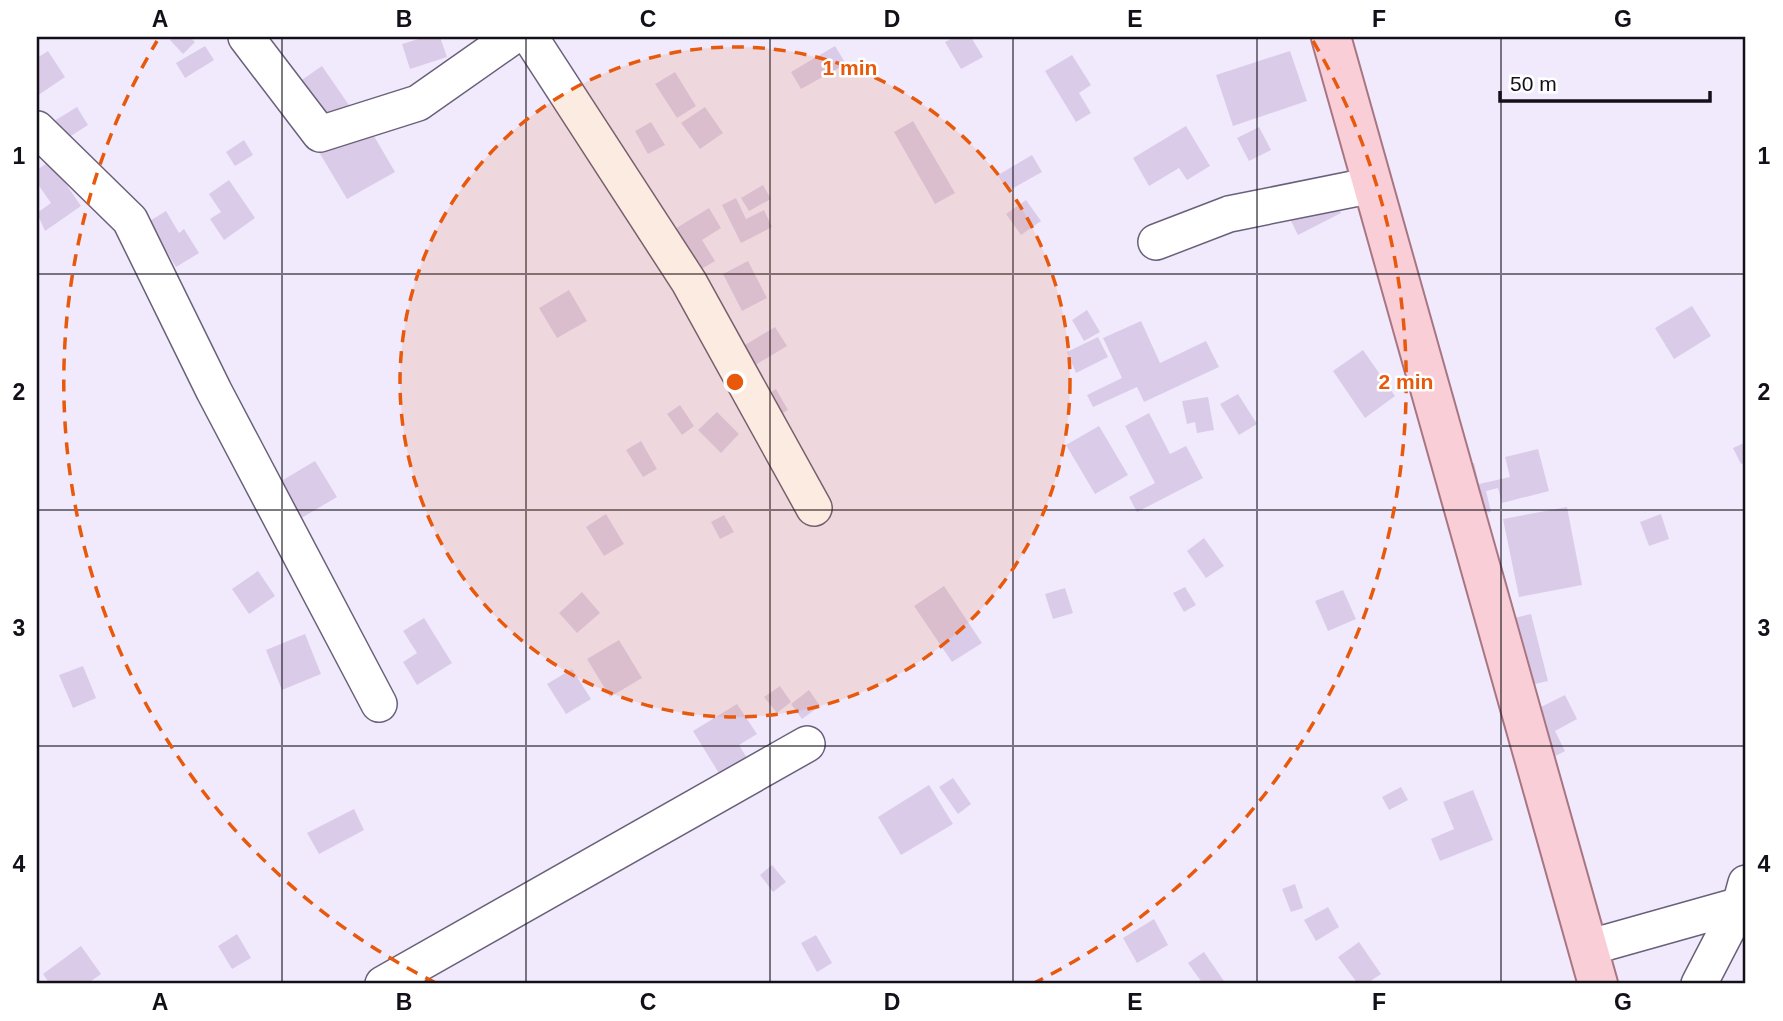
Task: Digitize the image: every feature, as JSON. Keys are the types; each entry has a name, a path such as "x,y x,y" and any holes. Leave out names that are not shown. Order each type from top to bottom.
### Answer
{"main road":[{"path":"1331,37 1592,966"}],"street":[{"path":"246,37 320,134 418,103 512,37"},
{"path":"530,37 689,282 814,508"},
{"path":"37,129 130,220 214,391 379,704"},
{"path":"1156,242 1229,214 1373,185"},
{"path":"383,984 807,744"},
{"path":"1592,966 1743,894"},
{"path":"1699,984 1743,894"}],"building":[{"path":"174,37 190,37 195,42 183,54 170,40"},
{"path":"425,37 440,37 447,57 410,69 402,44"},
{"path":"955,37 971,37 983,57 961,69 945,42"},
{"path":"205,46 214,60 185,78 176,63"},
{"path":"835,46 846,64 801,89 791,72"},
{"path":"48,51 65,77 37,96 37,58"},
{"path":"1290,51 1307,101 1233,126 1216,75"},
{"path":"1072,55 1091,85 1079,93 1091,113 1076,122 1045,71"},
{"path":"322,66 351,108 322,128 293,86"},
{"path":"675,72 696,106 677,118 655,84"},
{"path":"77,107 88,125 58,144 46,126"},
{"path":"705,107 723,133 700,149 681,123"},
{"path":"364,119 395,172 347,199 316,147"},
{"path":"913,121 955,193 935,204 894,132"},
{"path":"651,122 665,145 648,154 635,131"},
{"path":"1186,126 1210,166 1187,180 1179,168 1149,186 1133,158"},
{"path":"1259,127 1271,150 1249,161 1237,138"},
{"path":"244,140 253,155 235,166 226,152"},
{"path":"1032,155 1042,172 1008,191 998,175"},
{"path":"50,161 81,206 45,231 37,213 51,203 37,183 37,170"},
{"path":"229,180 255,218 224,240 210,219 221,212 209,194"},
{"path":"1325,180 1341,213 1298,235 1281,201"},
{"path":"763,185 771,199 749,211 741,198"},
{"path":"736,198 746,219 764,210 772,227 741,243 722,205"},
{"path":"1026,200 1041,221 1021,235 1006,214"},
{"path":"709,208 721,228 702,240 715,261 690,276 665,235"},
{"path":"166,211 179,233 184,229 199,253 176,267 148,222"},
{"path":"748,261 767,298 742,311 723,274"},
{"path":"569,290 587,321 557,338 539,308"},
{"path":"1692,306 1711,336 1674,359 1655,328"},
{"path":"1087,310 1100,332 1084,341 1072,320"},
{"path":"1141,321 1160,363 1206,341 1219,367 1144,402 1137,387 1093,407 1087,395 1122,378 1103,338"},
{"path":"775,327 787,346 747,370 735,351"},
{"path":"1098,337 1108,357 1076,373 1067,352"},
{"path":"1363,350 1395,396 1365,418 1333,371"},
{"path":"776,389 788,410 759,427 747,406"},
{"path":"1238,394 1257,424 1239,435 1220,404"},
{"path":"1208,397 1214,430 1197,433 1195,422 1187,424 1182,401"},
{"path":"680,405 694,426 682,435 667,414"},
{"path":"717,412 739,434 721,453 698,430"},
{"path":"1149,413 1170,454 1186,446 1203,478 1137,512 1129,497 1155,483 1125,426"},
{"path":"1099,426 1128,475 1095,494 1066,445"},
{"path":"641,441 657,469 643,477 626,450"},
{"path":"1746,442 1746,462 1741,464 1733,448"},
{"path":"1538,449 1549,491 1502,503 1498,488 1486,491 1491,512 1483,513 1471,463 1474,463 1479,484 1510,477 1505,457"},
{"path":"315,461 337,497 293,523 271,487"},
{"path":"1567,507 1582,585 1519,597 1503,519"},
{"path":"606,514 624,544 604,556 586,527"},
{"path":"1661,514 1669,539 1649,546 1640,522"},
{"path":"724,515 734,532 720,539 711,522"},
{"path":"1204,538 1224,566 1206,578 1187,551"},
{"path":"258,571 275,596 249,614 232,589"},
{"path":"944,586 982,643 952,662 914,606"},
{"path":"1185,587 1196,605 1184,612 1173,593"},
{"path":"1065,588 1073,613 1053,619 1045,594"},
{"path":"1343,590 1356,619 1328,631 1315,601"},
{"path":"582,592 600,613 577,633 559,613"},
{"path":"1531,614 1548,681 1522,687 1505,620"},
{"path":"424,618 452,663 417,685 403,662 417,653 403,631"},
{"path":"305,634 321,674 282,690 266,650"},
{"path":"619,640 642,678 610,697 587,659"},
{"path":"83,666 96,698 73,708 59,675"},
{"path":"572,669 591,699 566,714 547,684"},
{"path":"780,686 791,702 777,713 764,697"},
{"path":"809,690 820,706 802,719 791,704"},
{"path":"1565,695 1577,719 1555,731 1565,751 1544,762 1521,717"},
{"path":"737,704 757,734 739,745 747,758 720,775 693,731"},
{"path":"953,778 971,804 958,814 939,787"},
{"path":"929,785 953,824 901,855 878,817"},
{"path":"1401,787 1408,800 1389,810 1382,797"},
{"path":"1473,790 1493,840 1440,861 1431,839 1454,829 1443,802"},
{"path":"354,809 364,830 319,854 307,833"},
{"path":"772,865 786,882 773,892 760,875"},
{"path":"1295,884 1303,908 1291,912 1282,889"},
{"path":"1328,907 1339,927 1316,941 1304,920"},
{"path":"1154,919 1168,945 1137,963 1123,938"},
{"path":"237,934 251,958 232,969 218,946"},
{"path":"816,935 832,963 817,972 801,943"},
{"path":"1359,942 1381,974 1366,984 1358,984 1338,957"},
{"path":"81,946 101,974 87,984 50,984 43,974"},
{"path":"1204,952 1226,984 1203,984 1188,963"}]}
